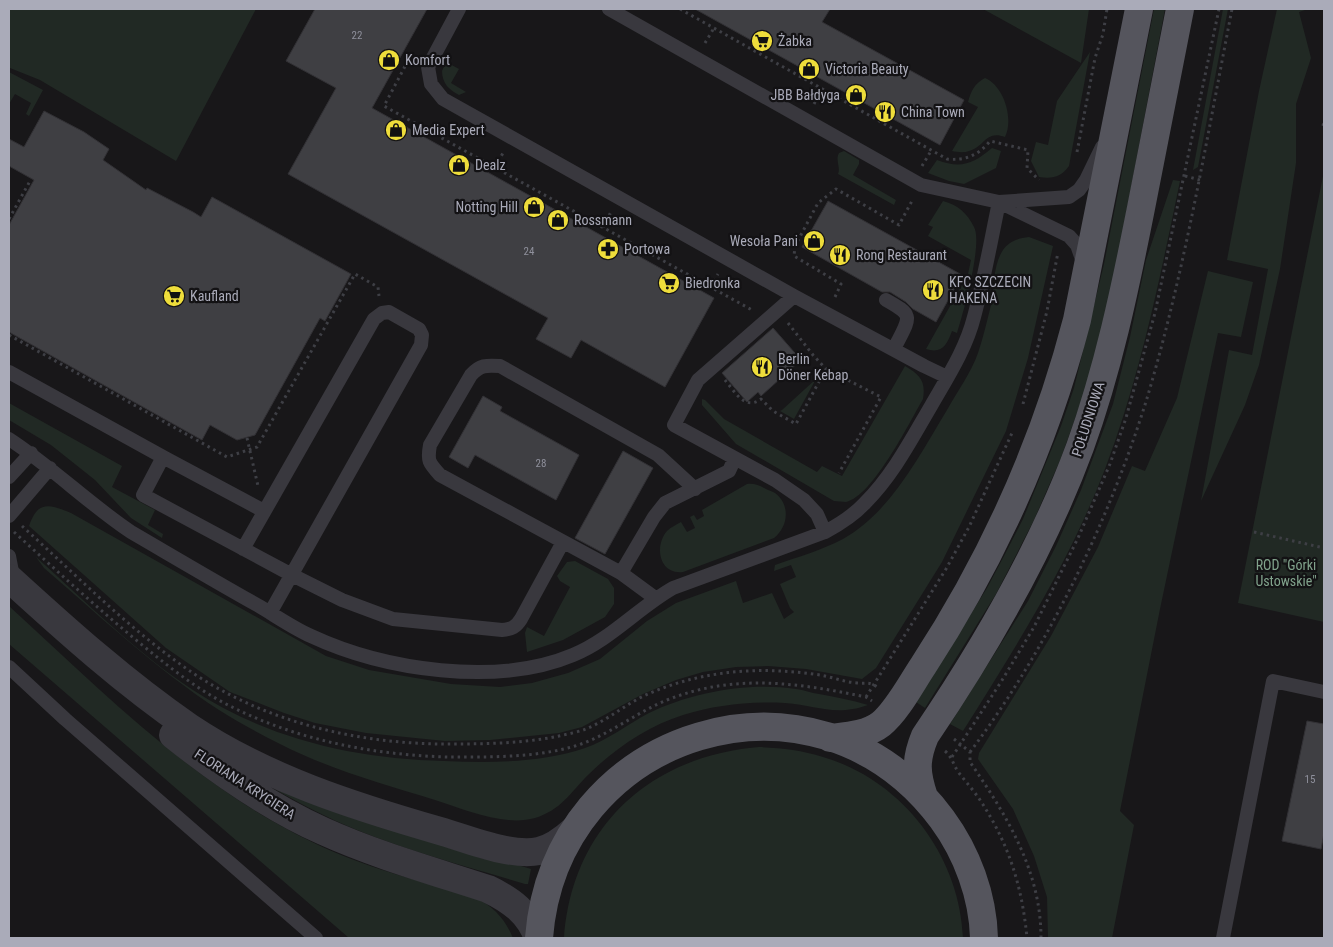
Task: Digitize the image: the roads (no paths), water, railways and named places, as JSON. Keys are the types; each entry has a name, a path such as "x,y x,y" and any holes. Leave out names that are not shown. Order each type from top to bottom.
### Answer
{"main road":[{"path":"830,738 859,734 873,729 881,724 891,713 938,643 982,567 1024,478 1042,433 1067,357 1084,287 1139,9"},
{"name":"POŁUDNIOWA","path":"924,797 917,768 919,750 925,736 996,624 1029,562 1064,486 1091,415 1111,346 1127,278 1180,9"},
{"path":"539,938 548,886 562,852 574,830 593,805 619,779 650,758 683,741 719,731 756,728 794,730 847,744 880,762 910,784 924,797 947,826 965,859 978,894 984,938"}],"street":[{"name":"FLORIANA KRYGIERA","path":"11,580 102,660 190,728 249,761 302,786 388,816 518,852 549,848 574,830"},
{"name":"FLORIANA KRYGIERA","path":"11,580 68,647 178,739 256,794 312,826 347,842 488,889 500,895 522,911 539,938"}],"lane":[{"path":"459,9 428,67 431,84 443,99 794,296 948,377"},
{"path":"609,9 921,185 999,202 1069,236 1077,245 1083,261 1084,287"},
{"path":"999,202 1069,197 1079,190 1086,180 1118,116"},
{"path":"9,439 31,453 111,519 311,636 348,651 393,663 477,672 507,671 538,666 572,655 601,641 655,598 673,588 825,532 847,520 864,504 896,466 960,353 974,319 999,202"},
{"path":"794,296 698,380 674,425 775,480 804,500 816,514 825,532"},
{"path":"886,300 904,311 907,315 908,321 897,343"},
{"path":"243,549 374,319 382,313 389,312 418,329 422,334 421,345 270,612"},
{"path":"655,598 621,574 440,475 431,465 428,457 430,445 471,375 478,367 487,365 500,366 658,455 694,489"},
{"path":"9,372 264,511"},
{"path":"9,477 31,453"},
{"path":"163,457 143,495 342,600 393,619 502,630 510,629 517,625 521,619 563,542"},
{"path":"621,574 654,517 665,503 729,471 735,458"},
{"path":"9,519 50,468"},
{"path":"9,556 11,580"},
{"path":"9,666 65,719 310,937"},
{"path":"1223,938 1273,681 1324,692"}],"place":[{"name":"Żabka","path":"762,41"},
{"name":"Komfort","path":"389,60"},
{"name":"Victoria Beauty","path":"809,69"},
{"name":"JBB Bałdyga","path":"856,95"},
{"name":"China Town","path":"885,112"},
{"name":"Media Expert","path":"396,130"},
{"name":"Dealz","path":"459,165"},
{"name":"Notting Hill","path":"534,207"},
{"name":"Rossmann","path":"558,220"},
{"name":"Wesoła Pani","path":"814,241"},
{"name":"Portowa","path":"608,249"},
{"name":"Rong Restaurant","path":"840,255"},
{"name":"Biedronka","path":"669,283"},
{"name":"KFC SZCZECIN HAKENA","path":"933,290"},
{"name":"Kaufland","path":"174,296"},
{"name":"Berlin Döner Kebap","path":"762,367"}],"park label":[{"name":"ROD \"Górki Ustowskie\"","path":"1286,574"}]}
